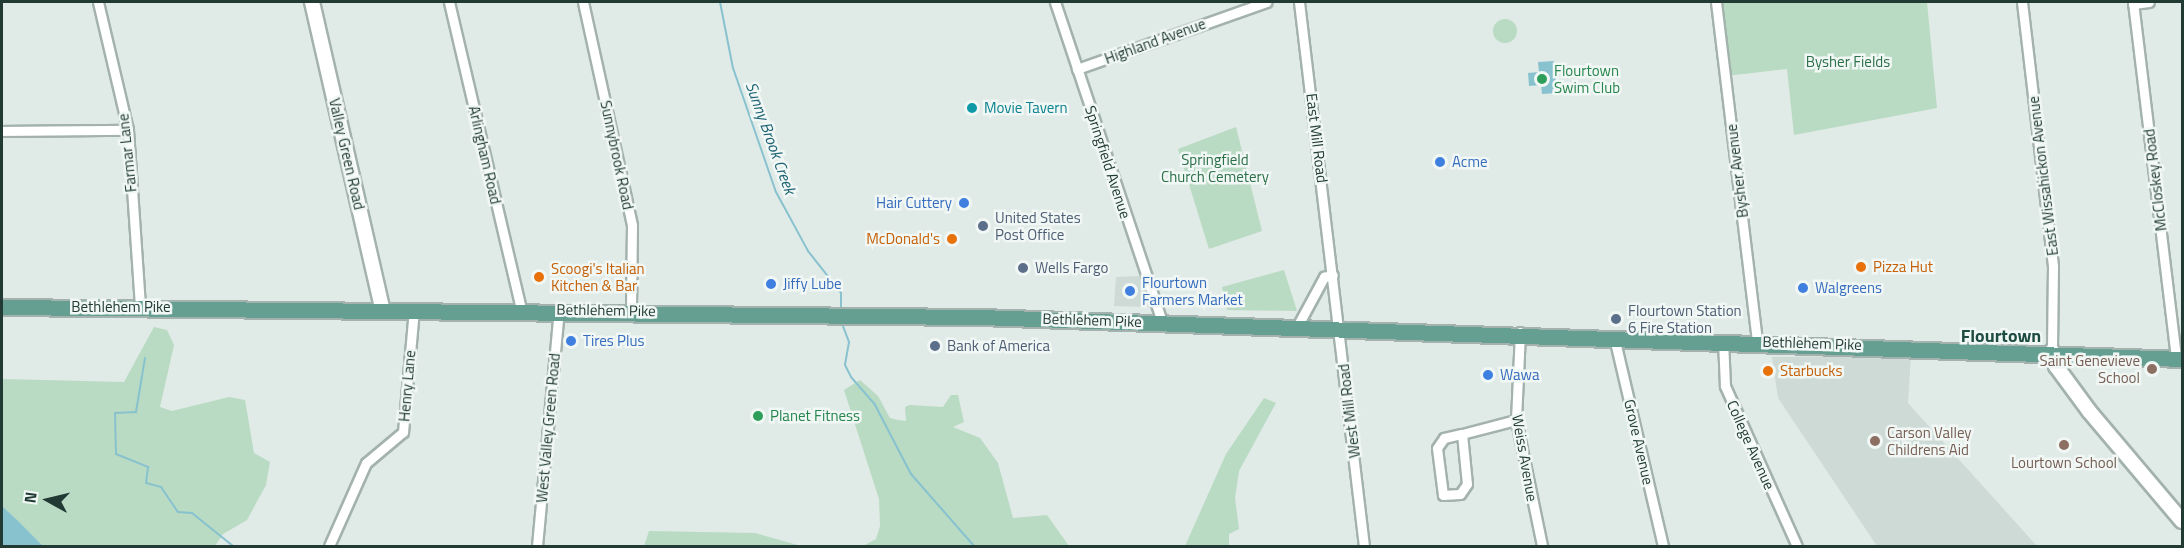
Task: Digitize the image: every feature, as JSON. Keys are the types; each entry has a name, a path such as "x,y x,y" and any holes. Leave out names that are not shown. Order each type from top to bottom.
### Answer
{"main road":[{"name":"Bethlehem Pike","path":"2,307 382,307 631,310 1298,325 2052,351 2179,359"}],"street":[{"name":"Farmar Lane","path":"98,2 128,130 140,307"},
{"name":"Valley Green Road","path":"312,2 382,307"},
{"name":"Arlingham Road","path":"449,2 521,309"},
{"name":"Sunnybrook Road","path":"583,2 632,225 631,310"},
{"name":"Springfield Avenue","path":"1055,2 1162,322"},
{"name":"Highland Avenue","path":"1077,69 1266,2"},
{"name":"East Mill Road","path":"1299,2 1334,275"},
{"name":"Bysher Avenue","path":"1716,2 1756,341"},
{"name":"East Wissahickon Avenue","path":"2022,2 2053,266 2052,351"},
{"path":"2133,3 2149,2"},
{"name":"McCloskey Road","path":"2133,3 2179,359"},
{"path":"2,131 128,130"},
{"path":"1298,325 1324,277 1334,275"},
{"name":"West Mill Road","path":"1334,275 1365,546"},
{"name":"Henry Lane","path":"329,546 366,463 403,432 414,309"},
{"name":"West Valley Green Road","path":"537,546 559,310"},
{"name":"Weiss Avenue","path":"1520,332 1516,420 1542,546"},
{"name":"Grove Avenue","path":"1614,337 1663,546"},
{"name":"College Avenue","path":"1723,340 1725,386 1797,546"},
{"path":"2052,351 2056,366 2089,411 2182,521"},
{"path":"1462,434 1467,484 1460,494 1443,495 1437,448 1444,438 1516,420"}],"shaded area":[{"name":"Flourtown Farmers Market","path":"1140,276 1148,307 1114,306 1116,277"},
{"name":"Carson Valley Childrens Aid","path":"1911,355 1908,403 2037,546 1877,546 1778,398 1772,357"}],"green space":[{"name":"Bysher Fields","path":"1716,2 1927,2 1937,108 1794,135 1787,69 1726,76"},
{"path":"1505,19 1510,20 1516,26 1516,36 1510,42 1505,43 1500,42 1494,36 1493,31 1494,26 1500,20"},
{"name":"Springfield Church Cemetery","path":"1236,127 1262,231 1209,249 1178,149"},
{"path":"1284,270 1297,311 1227,310 1222,287"},
{"path":"154,327 167,330 174,345 160,407 172,411 229,397 245,400 254,453 270,462 266,485 247,520 223,534 215,546 43,546 2,506 2,379 124,382"},
{"path":"860,380 878,396 890,418 898,420 906,421 905,407 910,405 943,407 951,395 958,395 964,422 953,427 980,438 998,463 1013,518 1047,515 1069,546 863,546 876,539 880,526 879,499 844,390"},
{"path":"1264,398 1276,403 1239,471 1235,498 1239,529 1229,534 1229,546 1185,546 1226,454"},
{"path":"649,531 755,533 801,546 644,546"}],"water":[{"name":"Flourtown Swim Club","path":"1554,61 1557,93 1542,94 1541,85 1529,86 1528,73 1539,72 1538,62"},
{"path":"2,506 17,520 43,546 2,546"}],"waterway":[{"name":"Sunny Brook Creek","path":"720,2 733,68 776,192 808,251 841,293 841,309"},
{"name":"Sunny Brook Creek","path":"841,321 849,342 845,365 851,377 874,403 911,474 974,546"},
{"path":"145,358 136,412 115,413 116,454 148,467 146,483 161,487 178,512 192,513 233,546"}],"place":[{"name":"Flourtown Swim Club","path":"1542,79"},
{"name":"Movie Tavern","path":"972,108"},
{"name":"Acme","path":"1440,162"},
{"name":"Hair Cuttery","path":"964,203"},
{"name":"United States Post Office","path":"983,226"},
{"name":"McDonald's","path":"952,239"},
{"name":"Pizza Hut","path":"1861,267"},
{"name":"Wells Fargo","path":"1023,268"},
{"name":"Scoogi's Italian Kitchen & Bar","path":"539,277"},
{"name":"Jiffy Lube","path":"771,284"},
{"name":"Walgreens","path":"1803,288"},
{"name":"Flourtown Farmers Market","path":"1130,291"},
{"name":"Flourtown Station 6 Fire Station","path":"1616,319"},
{"name":"Tires Plus","path":"571,341"},
{"name":"Bank of America","path":"935,346"},
{"name":"Saint Genevieve School","path":"2152,369"},
{"name":"Starbucks","path":"1768,371"},
{"name":"Wawa","path":"1488,375"},
{"name":"Planet Fitness","path":"758,416"},
{"name":"Carson Valley Childrens Aid","path":"1875,441"},
{"name":"Lourtown School","path":"2064,445"}],"district":[{"name":"Flourtown","path":"2001,336"}]}
